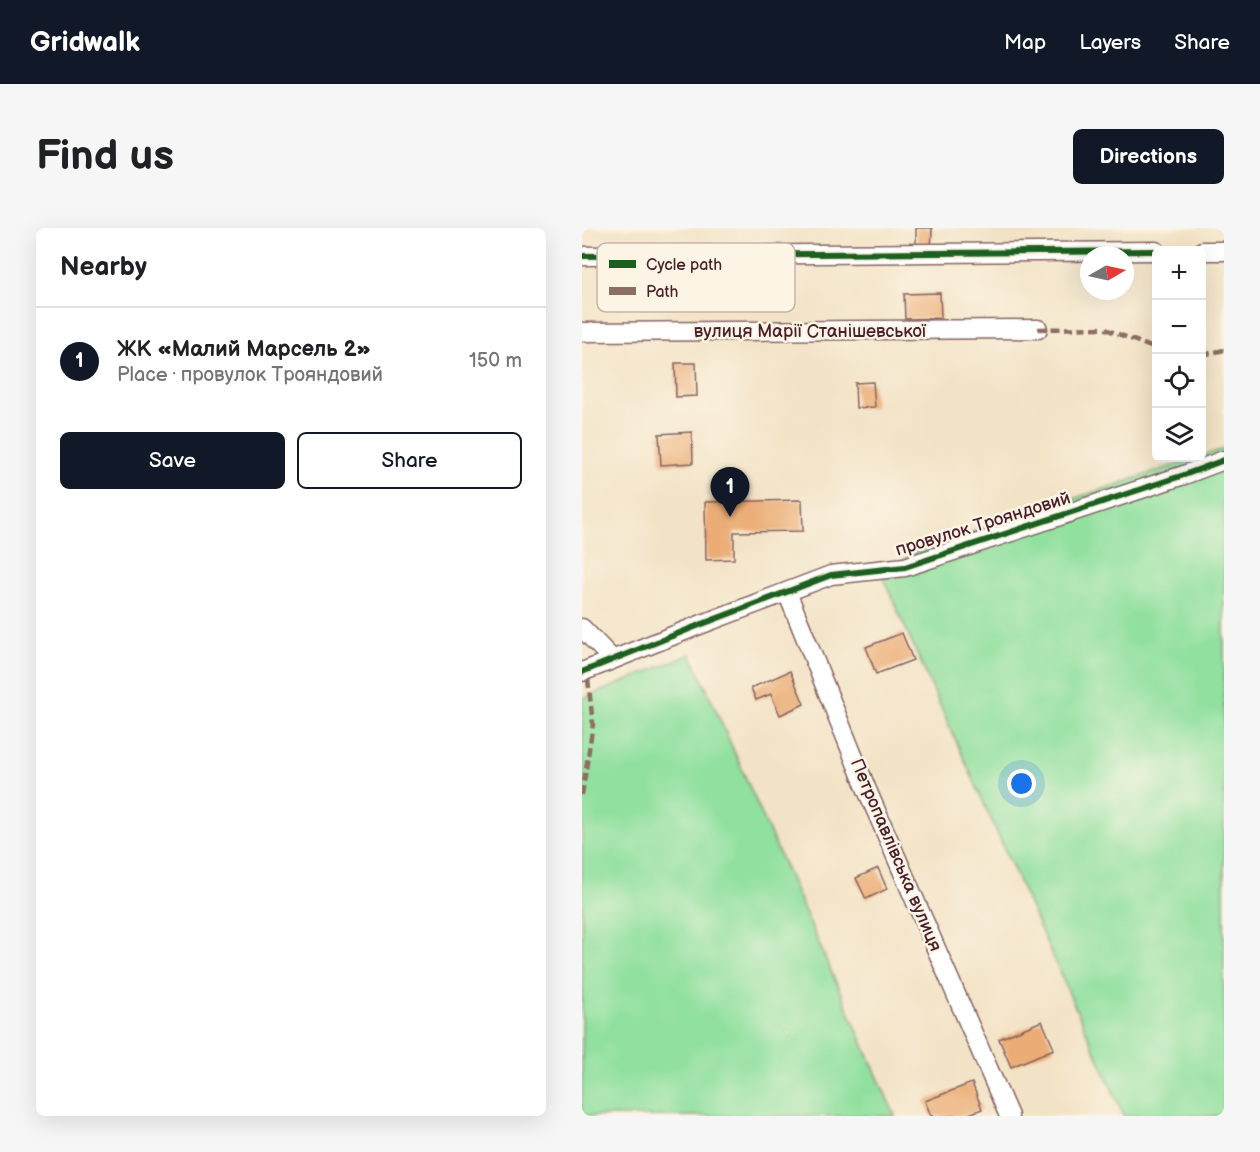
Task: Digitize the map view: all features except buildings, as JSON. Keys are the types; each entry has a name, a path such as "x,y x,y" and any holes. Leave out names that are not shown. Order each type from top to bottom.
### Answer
{"street":[{"path":"795,254 1152,251"},
{"path":"1206,251 1224,251"},
{"path":"582,256 597,256"},
{"name":"вулиця Марії Станішевської","path":"582,332 1038,329"},
{"name":"провулок Трояндовий","path":"582,672 831,575 905,567 1185,475 1224,460"},
{"name":"Петропавлівська вулиця","path":"787,592 867,790 1009,1116"},
{"path":"582,628 612,659"}],"green space":[{"path":"1224,449 1224,1116 1124,1116 883,578 913,552 1185,462 1206,462 1206,455"},
{"path":"691,654 895,1116 582,1116 582,699"}],"marked path":[{"path":"1038,329 1103,328 1152,347"},
{"path":"1206,354 1224,350"},
{"path":"582,795 593,724 587,670"}],"cycle path":[{"path":"795,254 1152,251"},
{"path":"582,256 597,256"},
{"path":"582,672 831,575 905,567 1224,460"}],"place":[{"name":"ЖК «Малий Марсель 2»","path":"730,517"}]}
